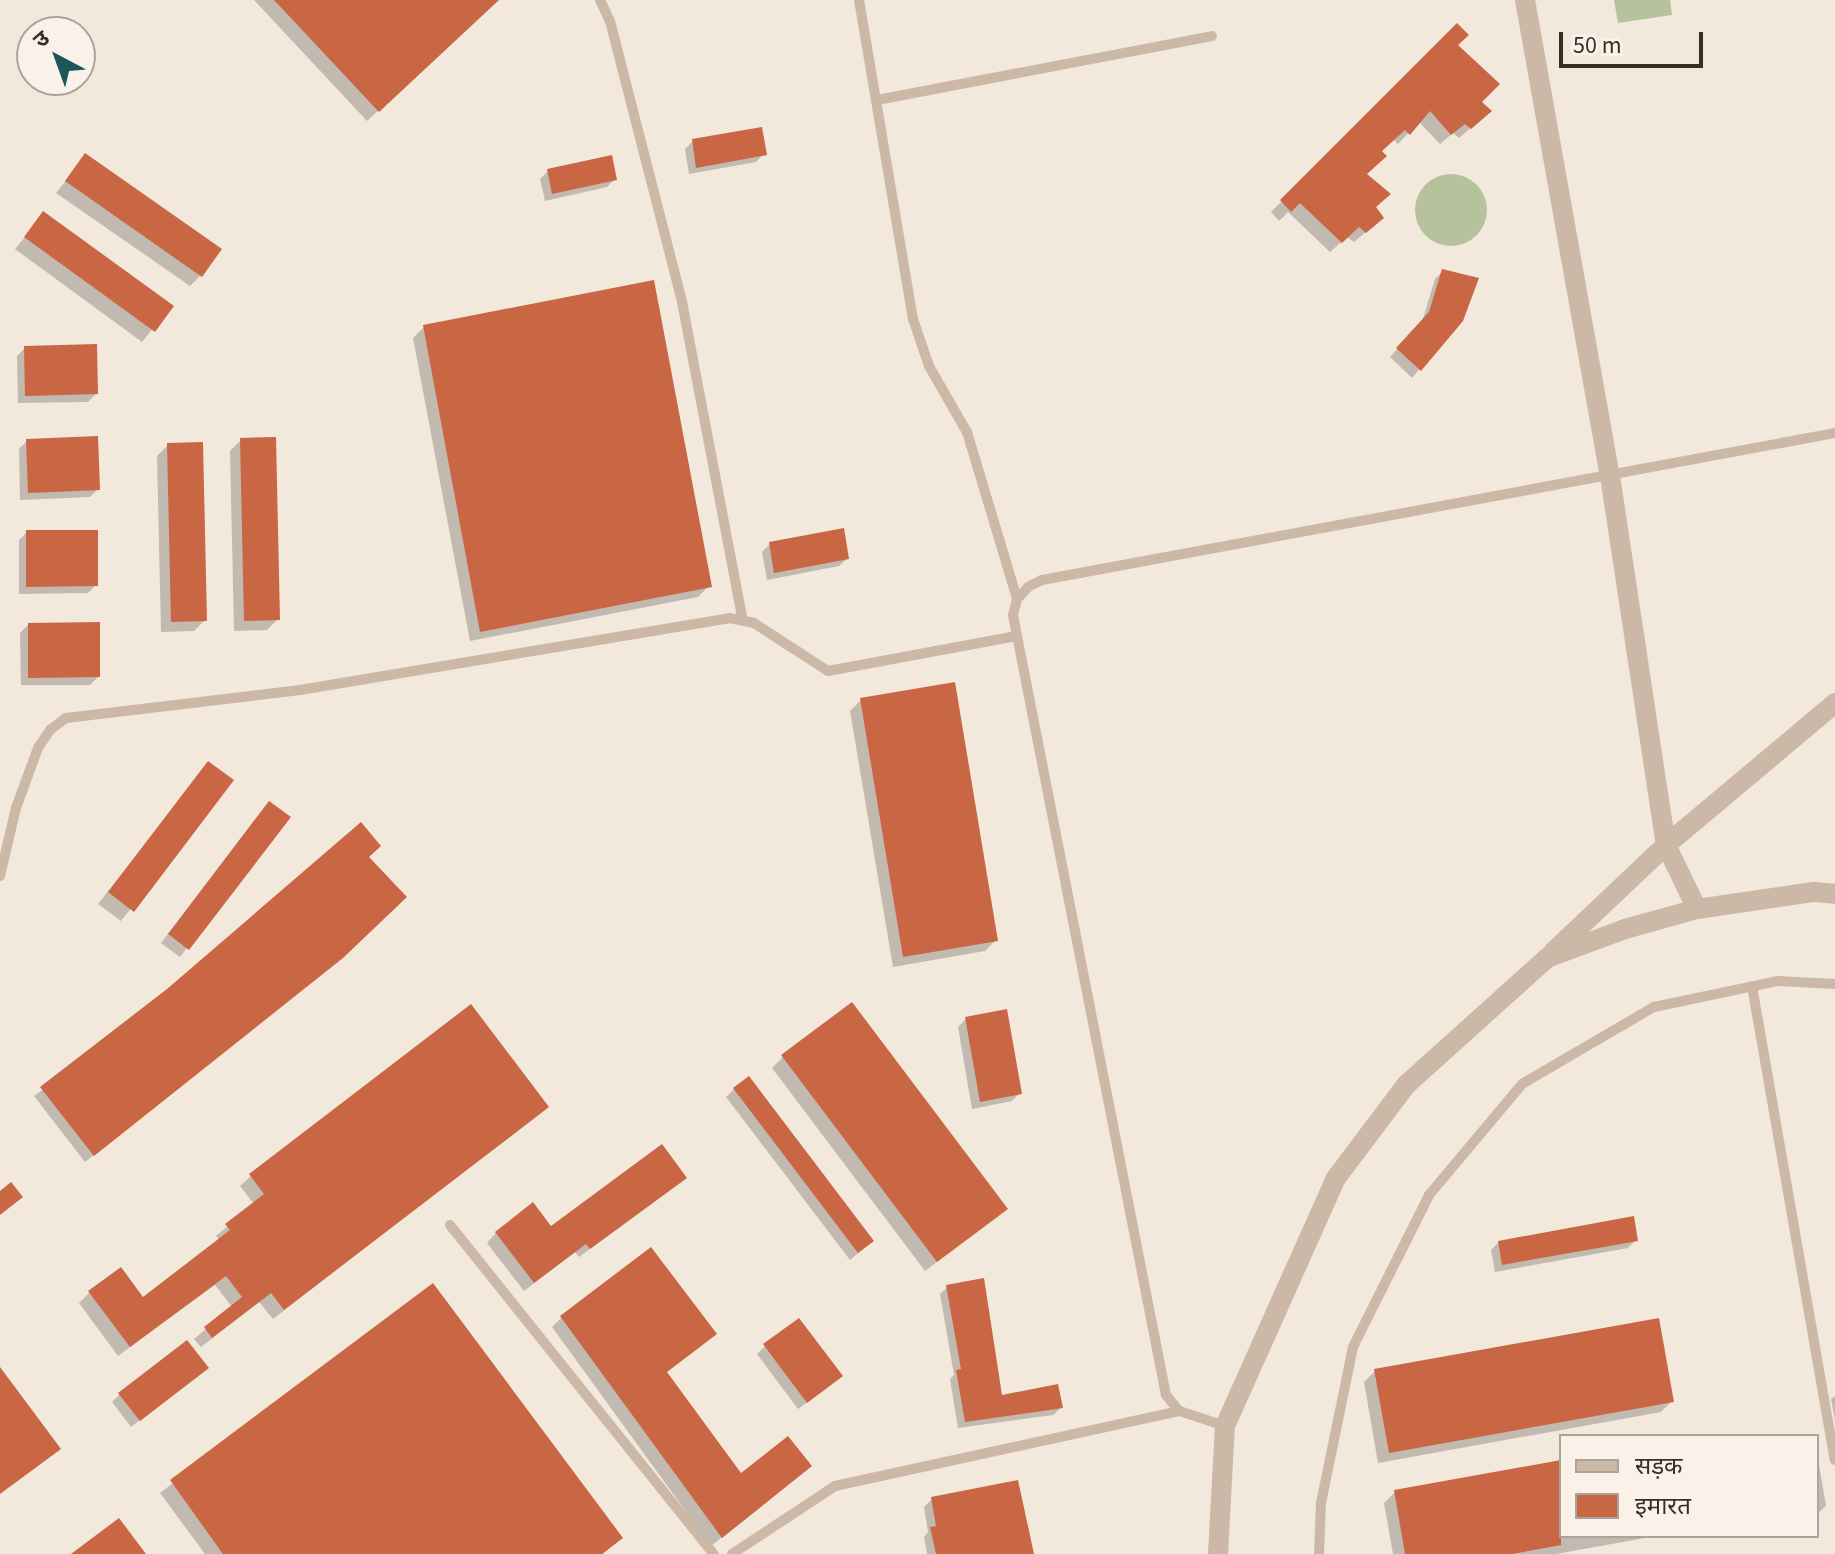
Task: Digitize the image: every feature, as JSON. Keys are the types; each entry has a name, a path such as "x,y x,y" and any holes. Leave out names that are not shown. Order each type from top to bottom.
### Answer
{"street":[{"path":"1525,0 1610,476 1666,845 1697,909"},
{"path":"1218,1554 1225,1426 1336,1178 1406,1085 1666,845 1835,703"},
{"path":"1547,958 1625,929 1697,909 1814,892 1835,894"}],"lane":[{"path":"600,0 610,21 682,302 742,618"},
{"path":"859,0 913,319 929,366 967,432 1017,599"},
{"path":"877,100 1212,36"},
{"path":"1179,1411 1166,1395 1013,615 1017,599 1028,587 1042,580 1835,433"},
{"path":"0,876 16,808 38,748 50,730 66,718 300,690 742,618 828,671 1017,636"},
{"path":"1319,1554 1321,1503 1353,1347 1429,1195 1522,1084 1654,1007 1777,981 1835,984"},
{"path":"1752,986 1835,1460"},
{"path":"450,1225 714,1554"},
{"path":"732,1554 835,1486 1179,1411 1225,1426"}],"green space":[{"path":"1614,0 1670,0 1672,15 1618,23"},
{"path":"1444,174 1458,174 1477,184 1487,203 1487,217 1477,236 1458,246 1444,246 1425,236 1415,217 1415,203 1425,184"}],"building":[{"path":"274,0 499,0 379,112"},
{"path":"1457,23 1469,35 1458,45 1500,84 1482,102 1492,111 1471,129 1465,124 1451,135 1430,111 1410,135 1405,130 1382,151 1387,156 1367,174 1391,194 1376,207 1384,218 1366,233 1359,227 1342,243 1300,203 1291,212 1280,200"},
{"path":"762,127 767,155 696,168 692,139"},
{"path":"85,153 222,249 202,277 65,181"},
{"path":"612,155 617,180 552,194 547,169"},
{"path":"43,211 174,306 155,332 24,237"},
{"path":"1442,269 1479,278 1463,321 1421,371 1396,348 1429,312"},
{"path":"654,280 712,587 480,632 423,325"},
{"path":"97,344 98,394 25,396 24,346"},
{"path":"98,436 100,490 28,493 26,439"},
{"path":"276,437 280,620 244,621 240,438"},
{"path":"203,442 207,621 171,622 167,443"},
{"path":"844,528 849,559 774,573 769,542"},
{"path":"26,530 98,530 98,586 26,587"},
{"path":"100,622 100,677 28,678 28,623"},
{"path":"955,682 998,941 903,957 860,698"},
{"path":"208,761 234,780 134,912 108,892"},
{"path":"269,801 291,817 189,950 168,934"},
{"path":"361,822 381,846 369,857 407,897 343,958 94,1156 40,1087 167,989"},
{"path":"852,1002 1008,1209 937,1262 781,1055"},
{"path":"471,1004 549,1107 284,1310 271,1293 212,1338 204,1327 242,1297 226,1276 130,1347 88,1291 121,1267 143,1297 230,1230 225,1224 264,1194 249,1174"},
{"path":"1007,1009 1022,1094 980,1102 965,1017"},
{"path":"749,1076 874,1241 858,1253 733,1088"},
{"path":"662,1144 687,1178 590,1249 586,1244 534,1283 495,1232 533,1202 551,1226"},
{"path":"11,1182 23,1197 0,1215 0,1191"},
{"path":"1634,1216 1638,1241 1502,1265 1498,1241"},
{"path":"651,1247 717,1334 667,1372 741,1473 788,1436 812,1466 722,1538 560,1316"},
{"path":"984,1278 1002,1395 1058,1384 1063,1408 965,1422 956,1370 961,1369 946,1285"},
{"path":"433,1283 623,1538 602,1554 223,1554 170,1480"},
{"path":"799,1318 843,1376 807,1403 763,1344"},
{"path":"1659,1318 1674,1402 1389,1453 1374,1369"},
{"path":"187,1340 209,1368 140,1421 118,1393"},
{"path":"0,1367 61,1449 0,1494"},
{"path":"1559,1460 1561,1545 1512,1554 1405,1554 1394,1490"},
{"path":"1018,1480 1034,1554 936,1554 930,1527 936,1526 931,1497"},
{"path":"119,1518 146,1554 71,1554"}]}
